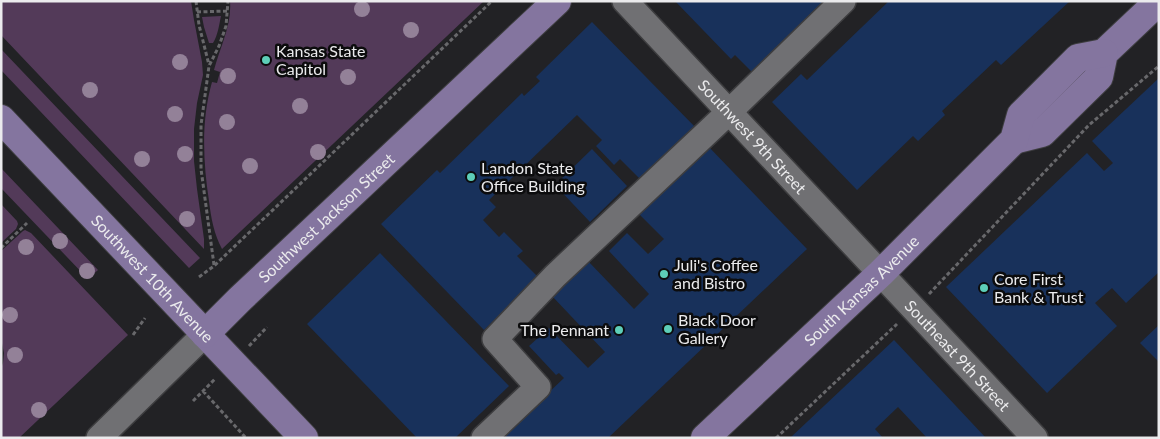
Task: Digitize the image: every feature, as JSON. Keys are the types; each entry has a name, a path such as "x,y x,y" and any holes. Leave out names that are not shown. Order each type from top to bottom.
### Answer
{"main road":[{"name":"Southwest Jackson Street","path":"205,334 557,1"},
{"name":"South Kansas Avenue","path":"705,438 880,273 1014,140 1042,132 1099,77 1104,53 1158,1"},
{"name":"Southwest 10th Avenue","path":"1,119 304,438"}],"street":[{"name":"Southwest 9th Street","path":"625,1 880,273"},
{"path":"484,438 538,387 495,339 556,276 843,1"},
{"name":"Southeast 9th Street","path":"880,273 915,308 1024,434"},
{"name":"Southwest Jackson Street","path":"99,438 205,334"}],"path":[{"path":"196,1 209,66"},
{"path":"214,266 201,169 201,125 209,66 226,26 228,1"},
{"path":"199,277 214,266 492,1"},
{"path":"197,12 227,12"},
{"path":"776,438 915,308 1088,125 1159,66"},
{"path":"1,248 27,223"},
{"path":"133,335 145,318"},
{"path":"203,391 246,438"}],"shaded area":[{"path":"1,1 191,1 203,75 194,129 194,161 204,249 1,35"},
{"path":"230,1 484,1 222,249 215,232 211,214 205,171 204,141 208,97 212,82 217,83 220,72 214,70 229,19"},
{"path":"221,16 215,40 213,43 209,43 202,17"},
{"path":"1,49 200,258 189,268 1,70"},
{"path":"1,168 98,270 88,279 1,188"},
{"path":"1,204 18,224 16,229 1,243"},
{"path":"25,230 31,233 128,335 19,438 1,438 1,369 4,353 1,338 1,251"}],"building":[{"path":"675,1 829,1 753,73 735,55 731,59"},
{"path":"889,1 1070,1 1001,65 996,60 942,111 945,115 918,141 913,136 857,190 772,102 801,74 807,80"},
{"name":"Landon State Office Building","path":"592,22 697,129 643,182 620,159 614,165 596,146 602,140 577,115 489,200 496,207 483,220 499,237 504,232 523,251 517,256 538,277 484,330 381,224 437,170 440,173 522,93 524,96 540,81 536,77"},
{"path":"1159,78 1159,272 1126,303 1112,288 1095,303 1117,326 1047,393 946,287 1087,153 1104,171 1113,163 1092,141"},
{"path":"707,145 807,249 608,438 501,438 564,378 559,373 556,375 529,346 549,328 588,368 605,352 552,296 588,261 634,309 649,294 609,251 627,233 648,254 664,239 637,212"},
{"path":"592,149 627,186 590,222 555,185"},
{"path":"380,253 509,386 455,438 417,438 307,324"},
{"path":"1159,325 1159,360 1158,361 1140,343"},
{"path":"894,340 986,438 927,438 898,407 875,429 883,438 790,438"}],"place":[{"name":"Kansas State Capitol","path":"266,60"},
{"name":"Landon State Office Building","path":"471,177"},
{"name":"Juli's Coffee and Bistro","path":"664,274"},
{"name":"Core First Bank & Trust","path":"984,288"},
{"name":"Black Door Gallery","path":"668,329"},
{"name":"The Pennant","path":"619,330"}]}
